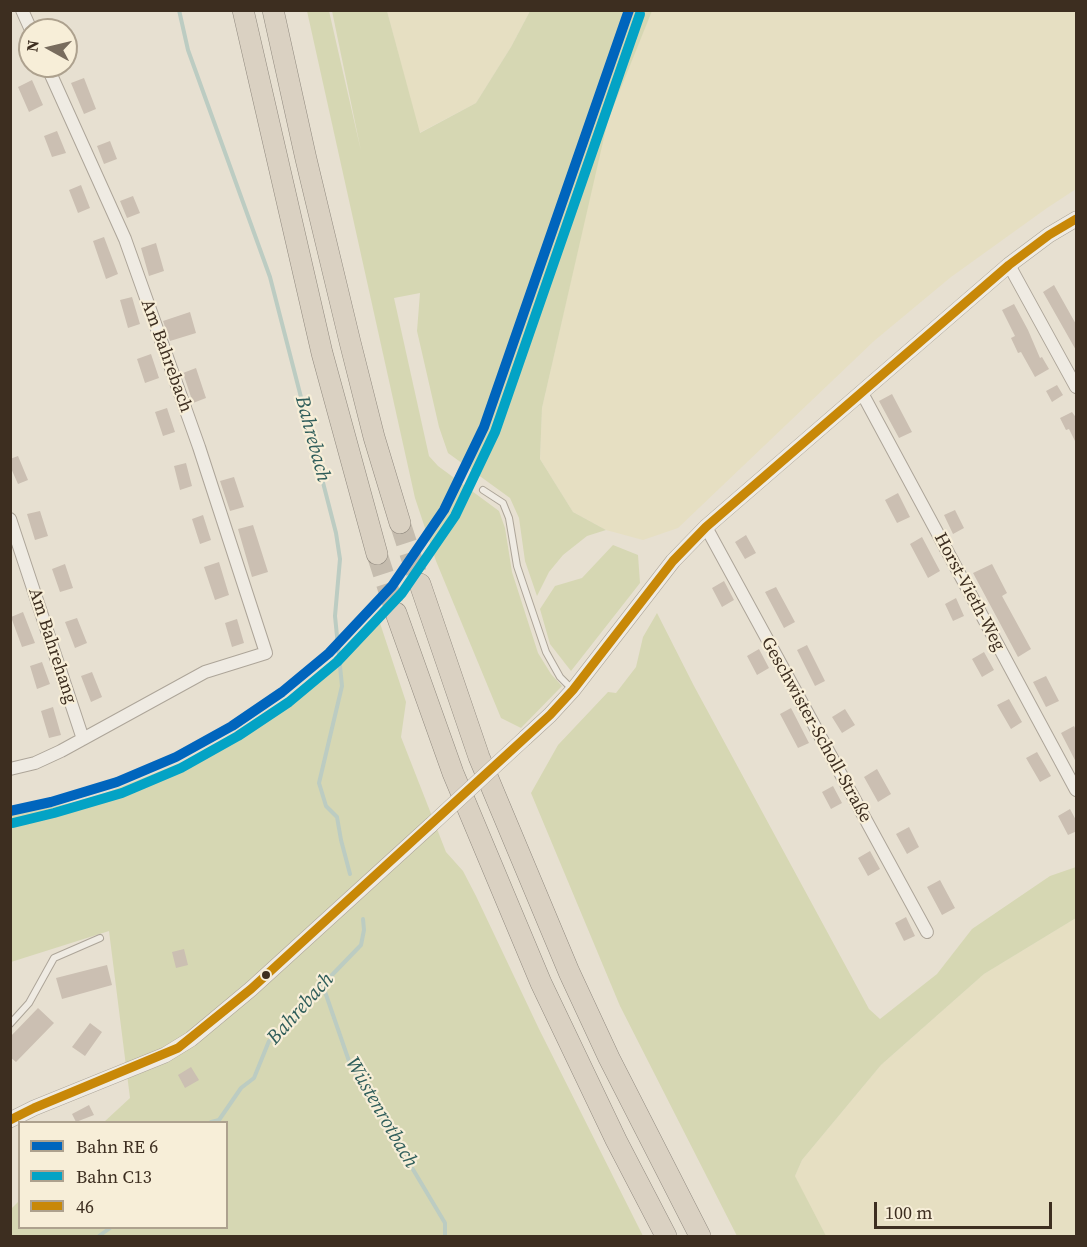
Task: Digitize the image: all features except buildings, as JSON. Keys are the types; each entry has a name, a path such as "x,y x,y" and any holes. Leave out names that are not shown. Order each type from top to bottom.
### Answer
{"highway":[{"path":"243,10 322,353 377,554"},
{"path":"273,10 350,342 374,437 400,523"},
{"path":"420,584 479,756 569,972 609,1058 700,1236"},
{"path":"396,613 453,773 541,983 616,1140 666,1236"}],"street":[{"name":"Am Bahrebach","path":"52,78 125,239 199,447 266,653 205,672 83,739"},
{"path":"10,1120 165,1055 191,1039 250,989 550,716 573,690 673,561 706,527 862,393 924,336 1009,265 1049,235 1077,219"},
{"path":"1009,265 1077,387"},
{"name":"Horst-Vieth-Weg","path":"862,393 1077,790"},
{"name":"Am Bahrehang","path":"10,519 83,739"},
{"name":"Geschwister-Scholl-Straße","path":"706,527 927,932"},
{"path":"10,769 35,763 83,739"}],"lane":[{"path":"483,490 504,503 509,518 517,566 546,652 560,677 573,690"},
{"path":"10,1024 29,1003 54,958 100,938"}],"shaded area":[{"path":"387,11 530,11 511,47 476,103 419,133"},
{"path":"652,11 1076,11 1076,189 951,277 874,341 678,528 643,540 606,530 573,512 540,459 542,408 607,120"},
{"path":"1076,918 1076,1236 823,1236 795,1176 802,1160 881,1065 984,974"}],"green space":[{"path":"307,11 329,11 361,151 332,11 387,11 420,133 476,103 511,47 530,11 652,11 608,120 542,408 540,459 573,512 606,530 587,536 563,555 549,572 537,596 525,561 519,518 510,498 448,453 439,427 417,331 420,293 394,298 429,456 438,466 499,511 505,528 512,572 538,653 551,674 562,686 521,728 501,718 436,561 415,498"},
{"path":"613,545 638,555 640,583 571,671 550,644 540,609 555,586 582,578"},
{"path":"657,613 694,686 869,1009 880,1019 937,974 972,929 1050,876 1076,867 1076,918 984,974 881,1065 802,1160 795,1176 826,1236 737,1236 620,1006 531,793 558,745 608,692 616,693 636,667 643,637"},
{"path":"378,617 406,702 401,737 446,852 463,871 476,896 539,1029 643,1236 11,1236 11,1209 18,1202 18,1229 228,1229 228,1121 105,1121 130,1098 109,931 11,962 11,815 91,799 190,759 237,734 332,671"}],"waterway":[{"name":"Bahrebach","path":"179,10 188,50 270,277 336,533 340,559 335,616 342,686 319,783 326,806 337,817 350,874"},
{"name":"Bahrebach","path":"215,1121 219,1120 241,1088 254,1078 269,1041 295,1022 301,1007 361,945 364,930 363,919"},
{"name":"Wüstenrotbach","path":"323,986 350,1064 445,1223 445,1236"},
{"name":"Bahrebach","path":"99,1236 109,1229"}],"tunnel":[{"path":"400,523 420,584"},
{"path":"377,554 396,613"}],"transit line":[{"path":"10,811 51,802 117,782 176,757 232,726 282,692 329,653 392,586 444,510 484,427 629,10"},
{"name":"46","path":"10,1120 178,1048 251,989 550,715 573,690 673,561 706,527 1009,265 1049,235 1076,219"}],"rail line":[{"name":"C13","path":"13,823 122,793 181,768 238,736 289,702 337,662 402,593 455,516 495,432 640,14"}]}
